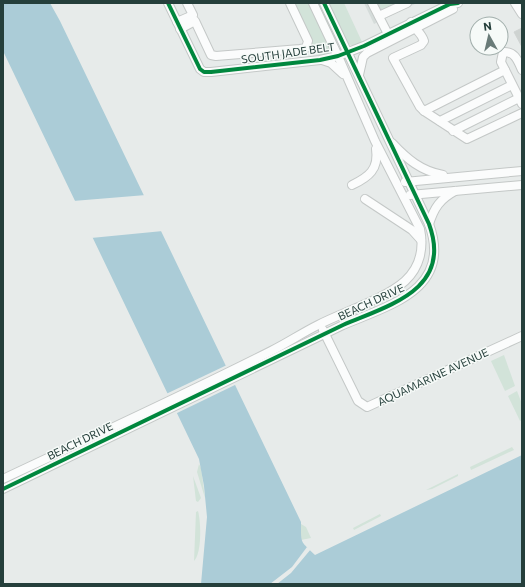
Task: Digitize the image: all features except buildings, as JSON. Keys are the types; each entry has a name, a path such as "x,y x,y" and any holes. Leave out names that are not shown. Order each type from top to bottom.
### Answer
{"street":[{"path":"168,3 179,26"},
{"path":"179,26 193,15 187,3"},
{"path":"179,26 195,21 211,55 216,56 300,50 306,48 308,42 290,3"},
{"path":"313,3 348,81"},
{"name":"BEACH DRIVE","path":"236,372 326,334 400,300 421,286 428,276 434,256 436,246 429,224 324,3"},
{"path":"372,3 388,34"},
{"path":"379,16 407,3"},
{"name":"SOUTH JADE BELT","path":"179,26 200,69 204,72 320,60 338,56 348,53 388,34 413,26 450,4 458,3"},
{"path":"359,76 363,57 367,53 413,26 462,3"},
{"path":"515,3 522,14"},
{"path":"413,26 422,35 424,41 422,45 394,58 420,107 424,111 467,140 522,113"},
{"path":"454,131 521,101 501,62 503,52 507,51 515,56 522,70"},
{"path":"320,60 338,67 348,81"},
{"path":"424,111 505,70"},
{"name":"BEACH DRIVE","path":"236,372 320,324 388,292 404,282 416,267 420,258 422,242 420,229 375,141 348,81"},
{"path":"440,121 512,85"},
{"path":"388,138 416,165 429,172 452,177"},
{"path":"352,185 370,175 374,169 377,156 375,141"},
{"path":"396,182 522,171"},
{"path":"403,196 522,185"},
{"path":"429,224 435,208 441,200 457,190"},
{"path":"365,199 412,230 422,242"},
{"name":"AQUAMARINE AVENUE","path":"320,324 358,402 367,407 522,336"},
{"path":"334,352 334,339 339,327"},
{"path":"164,406 236,372"},
{"name":"BEACH DRIVE","path":"3,479 164,406"},
{"name":"BEACH DRIVE","path":"3,489 164,406"}],"shaded area":[{"path":"364,3 417,3 374,24"}],"green space":[{"path":"293,3 344,3 363,44 351,45 346,43 342,38 330,43 329,53 318,56"},
{"path":"380,3 399,3 384,10 380,7"},
{"path":"504,355 515,386 505,391 491,361"},
{"path":"517,391 522,404 522,420 520,421 508,396"},
{"path":"512,447 514,450 471,470 470,467"},
{"path":"199,464 201,468 205,498 197,472"},
{"path":"458,474 458,476 432,489 426,490"},
{"path":"193,476 201,498 198,502 196,501"},
{"path":"198,511 200,522 200,545 197,557 194,561 196,512"},
{"path":"380,514 381,516 354,530 353,528"},
{"path":"301,524 306,527 311,538 301,540"}],"water":[{"path":"3,3 50,3 60,21 301,522 302,542 315,555 522,455 522,584 201,584 207,517 204,486 199,459 3,51"}],"pier":[{"path":"146,195 163,231 91,238 73,201"},
{"path":"227,365 237,384 175,414 166,394"},
{"path":"307,547 311,549 291,573 277,584 270,584 292,567"}],"cycle path":[{"path":"168,3 200,69 204,72 320,60 338,56 364,46 450,4 458,3"},
{"path":"3,489 343,325 380,310 413,291 425,279 432,264 434,246 429,224 324,3"}]}
